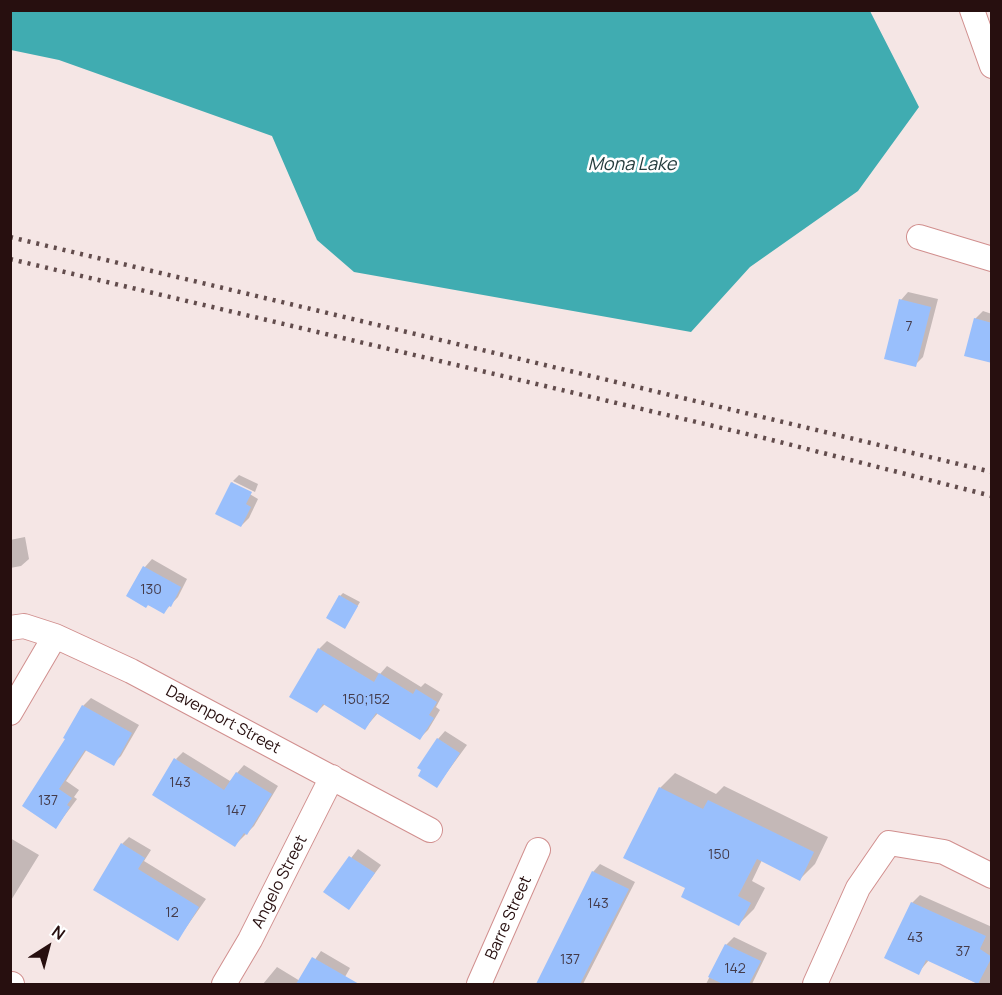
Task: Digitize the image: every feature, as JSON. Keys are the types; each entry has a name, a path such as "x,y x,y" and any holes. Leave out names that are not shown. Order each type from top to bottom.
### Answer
{"street":[{"path":"972,10 992,66"},
{"path":"919,237 992,259"},
{"name":"Davenport Street","path":"10,628 24,626 55,636 131,671 430,830"},
{"path":"10,713 55,636"},
{"name":"Angelo Street","path":"224,984 250,940 332,777"},
{"path":"815,984 858,888 889,843 944,852 992,876"},
{"name":"Barre Street","path":"479,984 538,850"}],"water":[{"name":"Mona Lake","path":"11,10 870,11 919,107 858,191 750,267 691,332 354,272 317,240 272,136 59,60 11,50"}],"building":[{"path":"899,299 931,307 916,367 884,359"},
{"path":"974,318 992,323 992,363 964,356"},
{"path":"231,482 252,492 246,504 251,507 241,527 215,514"},
{"path":"143,566 181,587 171,607 169,606 164,614 148,605 146,608 126,596"},
{"path":"339,595 358,606 345,629 326,618"},
{"path":"318,648 374,682 379,673 413,694 416,689 437,702 429,715 434,718 420,740 376,713 365,730 323,704 317,713 289,697"},
{"path":"82,705 132,733 114,766 85,750 59,789 72,798 67,805 70,807 56,829 22,806 65,739 63,738"},
{"path":"437,738 460,753 437,788 418,776 421,770 417,768"},
{"path":"174,758 224,790 236,772 272,794 247,835 244,833 235,847 152,795"},
{"path":"659,787 703,809 708,800 814,852 800,881 757,859 738,896 751,903 739,926 681,897 685,888 623,858"},
{"path":"121,843 145,858 138,869 199,907 178,941 93,890"},
{"path":"349,856 375,873 349,910 323,892"},
{"path":"592,871 629,889 580,984 536,984"},
{"path":"911,902 986,936 980,949 992,957 978,984 926,960 919,975 884,958"},
{"path":"725,944 761,961 749,984 723,984 708,977"},
{"path":"312,957 359,984 296,984"}],"railway":[{"path":"10,237 992,472"},
{"path":"10,259 764,438 992,496"}]}
